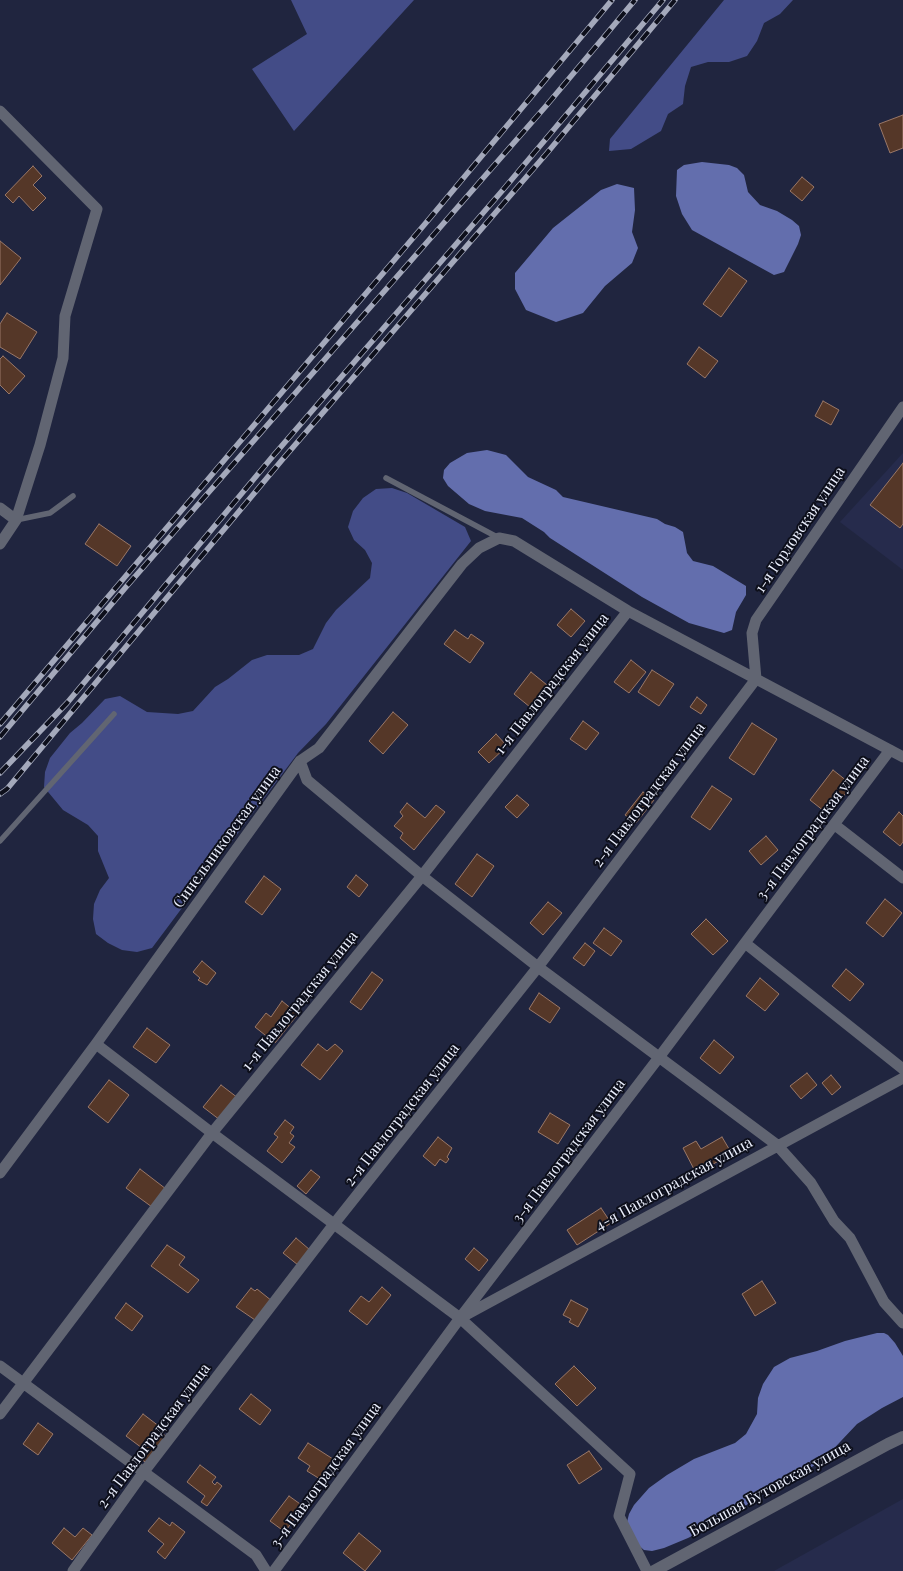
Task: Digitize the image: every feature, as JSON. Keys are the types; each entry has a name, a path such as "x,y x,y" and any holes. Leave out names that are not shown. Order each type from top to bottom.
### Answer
{"street":[{"path":"0,111 97,209 65,316 63,358 40,445 16,520 0,544"},
{"name":"1-я Горловская улица","path":"756,679 752,633 756,620 903,407"},
{"path":"0,508 16,520"},
{"path":"499,538 514,541 628,611 903,757"},
{"name":"Синельниковская улица","path":"0,1174 300,761 319,748 462,564 479,548 499,538"},
{"name":"1-я Павлоградская улица","path":"0,1414 212,1133 422,876 628,611"},
{"name":"2-я Павлоградская улица","path":"73,1571 143,1473 334,1224 538,967 756,679"},
{"name":"3-я Павлоградская улица","path":"274,1571 460,1318 890,750"},
{"path":"300,761 307,780 422,876 538,967 777,1145 811,1183 834,1221 850,1238 884,1302 903,1323"},
{"path":"835,825 903,878"},
{"path":"745,943 903,1069"},
{"path":"96,1044 460,1318 630,1474 619,1516 646,1571"},
{"name":"4-я Павлоградская улица","path":"460,1318 903,1078"},
{"path":"0,1366 256,1555 266,1571"},
{"name":"Большая Бутовская улица","path":"654,1571 888,1444 903,1438"}],"lane":[{"path":"386,478 499,538"},
{"path":"16,520 50,513 73,496"},
{"path":"0,841 114,714"}],"shaded area":[{"path":"291,0 414,0 294,131 252,69 307,34"},
{"path":"724,0 793,0 780,14 764,23 757,41 747,56 729,62 708,62 691,67 685,86 683,104 668,114 661,131 631,149 609,151 610,139"},
{"path":"702,162 729,165 737,168 744,175 748,192 760,205 777,211 799,226 801,235 784,272 774,275 692,230 682,214 676,196 677,170 684,165"},
{"path":"617,184 634,188 635,210 632,232 638,248 632,263 605,286 583,313 556,322 526,310 515,289 515,273 553,228 601,190"},
{"path":"487,450 506,455 528,477 556,490 563,497 657,519 683,532 687,553 693,561 713,566 746,586 746,595 736,612 732,630 724,633 689,623 642,597 522,518 485,511 469,504 448,486 443,478 444,470 450,463 467,453"},
{"path":"903,453 903,570 840,522"},
{"path":"392,488 407,493 465,527 471,541 326,724 298,753 152,948 137,952 122,950 108,943 96,934 93,919 94,904 100,890 109,878 98,851 98,836 88,825 63,810 44,787 45,772 50,758 70,733 105,699 120,696 147,712 178,714 193,711 215,687 252,660 267,655 299,655 313,649 326,623 336,610 370,578 372,563 365,550 354,540 348,527 353,511 363,498 376,489"},
{"path":"877,1333 888,1335 903,1356 903,1397 857,1424 824,1459 807,1470 788,1476 728,1518 664,1548 652,1551 644,1550 637,1544 627,1522 634,1505 649,1488 667,1475 694,1459 735,1443 746,1434 757,1414 758,1398 763,1384 774,1367 790,1358"},
{"path":"903,1499 903,1571 774,1571"}],"building":[{"path":"903,115 903,148 890,153 879,124"},
{"path":"33,166 42,176 33,185 46,198 33,211 19,196 13,203 5,195"},
{"path":"802,177 814,187 802,201 790,191"},
{"path":"0,241 21,258 0,285"},
{"path":"729,268 747,281 721,317 703,304"},
{"path":"7,313 37,332 20,359 0,347 0,324"},
{"path":"699,347 718,361 705,378 687,364"},
{"path":"3,356 25,376 9,394 0,385 0,359"},
{"path":"823,401 839,410 831,425 815,416"},
{"path":"903,463 903,524 900,528 870,505"},
{"path":"99,524 131,546 117,566 85,544"},
{"path":"571,609 585,621 571,637 557,625"},
{"path":"455,630 468,639 471,634 484,643 470,663 444,644"},
{"path":"631,660 646,672 629,693 614,682"},
{"path":"652,670 674,684 659,706 638,692"},
{"path":"531,672 547,685 530,707 514,694"},
{"path":"697,697 707,705 701,714 690,707"},
{"path":"393,712 408,725 383,754 369,741"},
{"path":"583,721 599,733 586,750 570,739"},
{"path":"752,723 777,739 754,775 729,758"},
{"path":"496,734 507,746 489,763 478,752"},
{"path":"833,770 852,785 829,815 810,800"},
{"path":"712,786 732,799 710,830 691,817"},
{"path":"643,792 654,800 636,823 625,815"},
{"path":"517,795 529,805 517,818 505,807"},
{"path":"407,803 425,818 436,805 445,812 414,850 400,838 403,833 394,826 403,816 400,812"},
{"path":"899,812 903,816 903,842 900,846 883,832"},
{"path":"766,836 778,850 761,865 749,851"},
{"path":"477,854 494,866 472,897 455,884"},
{"path":"356,875 368,885 359,897 347,887"},
{"path":"264,876 281,889 262,915 245,902"},
{"path":"885,899 902,913 883,937 866,923"},
{"path":"548,902 562,913 543,935 530,923"},
{"path":"706,919 728,941 713,955 691,934"},
{"path":"604,928 622,941 611,956 593,943"},
{"path":"585,943 595,951 584,966 573,958"},
{"path":"202,961 216,973 207,985 198,980 200,978 193,972"},
{"path":"846,969 864,984 850,1001 832,986"},
{"path":"372,972 383,980 361,1010 350,1002"},
{"path":"760,978 779,994 765,1011 746,996"},
{"path":"539,993 560,1008 550,1023 529,1009"},
{"path":"282,1001 298,1014 275,1043 255,1027 266,1013 271,1017"},
{"path":"147,1028 170,1045 156,1063 133,1047"},
{"path":"714,1040 734,1057 720,1074 700,1058"},
{"path":"318,1044 327,1051 335,1044 343,1051 320,1080 301,1065"},
{"path":"807,1073 817,1085 801,1099 790,1086"},
{"path":"831,1075 841,1087 832,1095 822,1083"},
{"path":"109,1080 129,1095 108,1123 88,1107"},
{"path":"221,1085 238,1098 220,1120 203,1107"},
{"path":"550,1113 570,1125 558,1144 538,1132"},
{"path":"285,1120 294,1127 290,1133 294,1136 289,1143 295,1147 282,1163 267,1151 278,1137 274,1134"},
{"path":"438,1137 452,1148 446,1163 440,1159 435,1166 423,1156"},
{"path":"722,1137 732,1154 696,1173 683,1148 696,1141 701,1149"},
{"path":"140,1169 166,1189 152,1207 126,1188"},
{"path":"311,1170 320,1177 306,1194 297,1186"},
{"path":"601,1208 611,1223 577,1245 567,1230"},
{"path":"296,1238 310,1250 298,1265 283,1253"},
{"path":"167,1245 185,1257 179,1265 199,1280 188,1293 151,1266"},
{"path":"474,1248 488,1260 479,1271 465,1259"},
{"path":"762,1281 776,1303 755,1316 742,1294"},
{"path":"382,1287 391,1295 367,1325 349,1311 361,1296 369,1302"},
{"path":"251,1288 255,1291 257,1289 272,1301 255,1320 236,1307"},
{"path":"571,1300 588,1309 578,1327 569,1322 571,1319 563,1315"},
{"path":"126,1303 143,1316 132,1331 115,1318"},
{"path":"574,1366 596,1388 577,1406 555,1384"},
{"path":"251,1394 271,1410 260,1425 239,1409"},
{"path":"143,1414 164,1430 162,1433 169,1439 148,1464 141,1459 144,1455 140,1452 142,1448 126,1436"},
{"path":"38,1423 53,1434 38,1455 23,1444"},
{"path":"308,1443 333,1459 320,1479 307,1471 310,1466 298,1458"},
{"path":"589,1451 602,1469 579,1484 567,1465"},
{"path":"200,1465 216,1477 212,1482 215,1485 217,1482 222,1486 207,1506 201,1502 205,1496 187,1482"},
{"path":"289,1496 303,1506 285,1532 270,1521"},
{"path":"159,1518 170,1526 172,1522 185,1532 165,1559 157,1552 164,1544 148,1531"},
{"path":"64,1528 75,1537 83,1528 92,1535 72,1560 52,1543"},
{"path":"359,1533 381,1551 365,1571 343,1553"}],"railway":[{"path":"0,724 430,218 612,0"},
{"path":"0,737 126,587 546,106 635,0"},
{"path":"0,773 67,703 273,456 502,191 663,0"},
{"path":"0,794 7,789 282,460 547,153 675,0"}]}
